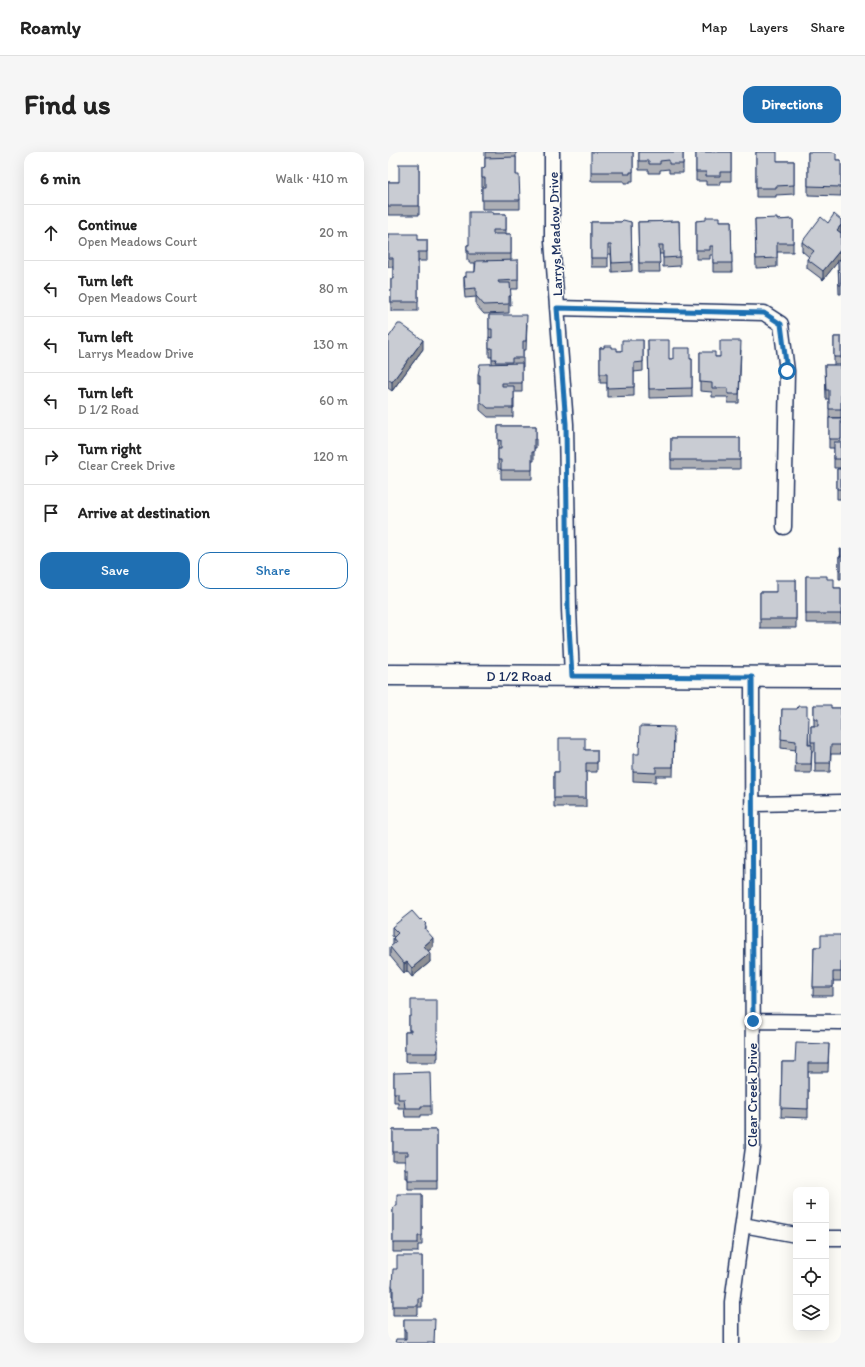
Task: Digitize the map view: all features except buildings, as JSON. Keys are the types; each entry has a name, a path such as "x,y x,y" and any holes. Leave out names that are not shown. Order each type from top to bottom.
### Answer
{"main road":[{"name":"D 1/2 Road","path":"388,675 841,677"}],"street":[{"name":"Larrys Meadow Drive","path":"552,152 552,241 566,424 568,610 572,676"},
{"path":"557,308 764,313 781,324 787,371 784,527"},
{"name":"Clear Creek Drive","path":"732,1343 732,1302 753,1148 752,677"},
{"path":"753,804 841,802"},
{"path":"753,1021 841,1022"},
{"path":"743,1225 793,1234"},
{"path":"829,1238 841,1238"}],"route":[{"path":"753,1021 752,677 572,676 568,610 566,424 557,308 764,313 781,324 787,371"}]}
